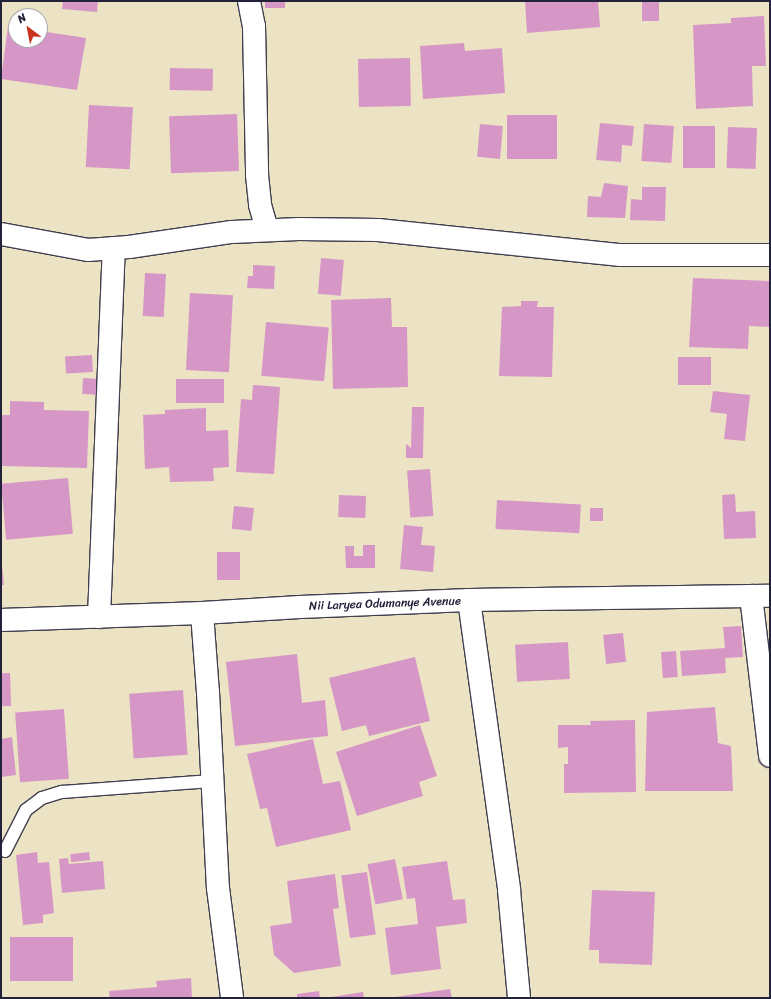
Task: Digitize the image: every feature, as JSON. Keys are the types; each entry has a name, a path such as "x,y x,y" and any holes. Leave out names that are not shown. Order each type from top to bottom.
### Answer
{"street":[{"path":"249,1 254,26 257,175 260,204 267,230"},
{"path":"1,234 88,250 114,248 232,232 299,229 378,230 621,255 770,255"},
{"path":"99,618 114,248"},
{"path":"761,596 770,756"},
{"name":"Nii Laryea Odumanye Avenue","path":"1,620 99,618 300,607 469,600 761,596"},
{"path":"469,600 509,890 518,998"},
{"path":"202,613 218,888 232,998"}],"lane":[{"path":"5,851 26,810 42,798 62,792 212,781"}],"building":[{"path":"63,1 98,1 97,12 62,9"},
{"path":"265,1 285,1 285,8 265,8"},
{"path":"525,1 598,1 600,27 527,33"},
{"path":"642,1 659,1 659,21 642,21"},
{"path":"764,16 766,66 752,66 753,106 696,109 693,25 731,23 731,18"},
{"path":"8,26 8,48 48,48 48,32 86,38 77,90 1,79"},
{"path":"464,43 465,51 502,48 505,93 423,99 420,46"},
{"path":"410,58 411,106 359,107 358,59"},
{"path":"170,68 213,69 213,91 170,90"},
{"path":"89,105 133,107 130,169 86,167"},
{"path":"237,114 239,171 171,173 169,116"},
{"path":"507,115 557,115 557,159 507,159"},
{"path":"600,123 634,126 632,146 622,145 621,162 596,160"},
{"path":"480,124 503,126 500,159 477,157"},
{"path":"644,124 674,126 671,163 641,161"},
{"path":"683,126 715,126 715,168 683,168"},
{"path":"728,127 757,128 756,169 727,168"},
{"path":"604,183 628,186 625,218 587,217 588,196 601,197"},
{"path":"642,187 666,187 665,221 630,220 631,199 642,200"},
{"path":"321,258 344,260 341,296 318,294"},
{"path":"253,265 275,266 274,289 247,288 248,276 253,276"},
{"path":"145,273 166,274 164,317 143,316"},
{"path":"693,278 770,281 770,327 749,326 748,349 689,347"},
{"path":"190,293 233,295 229,372 186,370"},
{"path":"391,298 392,327 407,327 408,387 333,389 331,300"},
{"path":"521,301 538,301 537,307 554,307 552,377 499,376 502,307 521,306"},
{"path":"266,322 329,327 324,381 261,376"},
{"path":"92,355 93,372 66,373 65,356"},
{"path":"678,357 711,357 711,385 678,385"},
{"path":"83,378 100,379 99,395 82,394"},
{"path":"176,379 224,379 224,403 176,403"},
{"path":"253,385 280,387 274,474 236,472 241,399 252,400"},
{"path":"713,391 750,395 745,441 724,439 727,414 710,412"},
{"path":"10,401 44,402 44,410 89,411 87,468 1,466 1,415 10,415"},
{"path":"412,407 424,407 423,458 406,458 406,444 411,448"},
{"path":"206,408 206,431 228,430 229,467 213,468 214,481 170,482 169,467 145,469 143,415 165,414 165,410"},
{"path":"430,469 433,516 410,517 407,471"},
{"path":"68,478 73,534 6,540 1,484"},
{"path":"735,494 736,512 755,511 756,538 724,539 722,495"},
{"path":"339,495 366,496 365,518 338,517"},
{"path":"497,500 581,504 579,533 495,529"},
{"path":"234,506 254,508 251,531 232,529"},
{"path":"590,508 603,508 603,521 590,521"},
{"path":"404,525 423,527 421,545 435,546 433,572 400,569"},
{"path":"363,545 375,545 375,568 346,568 345,546 354,546 354,556 363,556"},
{"path":"217,552 240,552 240,580 217,580"},
{"path":"1,554 4,585 1,585"},
{"path":"741,626 743,657 725,658 726,673 682,676 680,651 725,648 723,627"},
{"path":"623,633 626,662 606,664 603,635"},
{"path":"568,642 570,679 517,682 515,645"},
{"path":"676,651 678,677 663,678 661,652"},
{"path":"297,654 302,703 325,700 328,736 235,746 226,662"},
{"path":"415,657 430,721 369,736 366,725 342,731 329,678"},
{"path":"1,673 10,673 11,706 2,706"},
{"path":"183,690 188,755 134,759 129,694"},
{"path":"715,707 718,743 731,746 733,791 645,791 647,712"},
{"path":"64,709 69,779 20,782 15,712"},
{"path":"635,720 636,792 564,793 564,764 568,764 568,747 558,748 558,725 591,725 590,721"},
{"path":"420,725 437,776 419,782 423,796 357,816 336,752"},
{"path":"12,737 16,775 1,777 1,739"},
{"path":"313,739 323,784 340,781 351,830 276,847 267,808 260,809 247,754"},
{"path":"37,852 38,863 49,862 54,913 43,915 43,923 23,925 16,855"},
{"path":"89,852 90,860 71,862 70,854"},
{"path":"68,858 69,864 103,861 105,889 62,893 59,859"},
{"path":"395,859 403,899 375,905 368,864"},
{"path":"447,861 453,900 465,899 467,923 436,927 441,969 391,975 385,928 418,924 415,898 407,899 402,867"},
{"path":"367,872 376,934 350,938 341,876"},
{"path":"335,874 339,908 333,909 341,966 294,973 274,955 270,926 292,923 287,881"},
{"path":"592,890 655,892 652,965 599,963 599,950 589,950"},
{"path":"10,937 73,937 73,981 10,981"},
{"path":"191,978 192,998 110,998 109,991 157,987 156,981"},
{"path":"450,989 452,998 395,998 395,997"},
{"path":"319,991 320,998 297,998 297,994"},
{"path":"363,992 364,998 331,998 331,997"}]}
